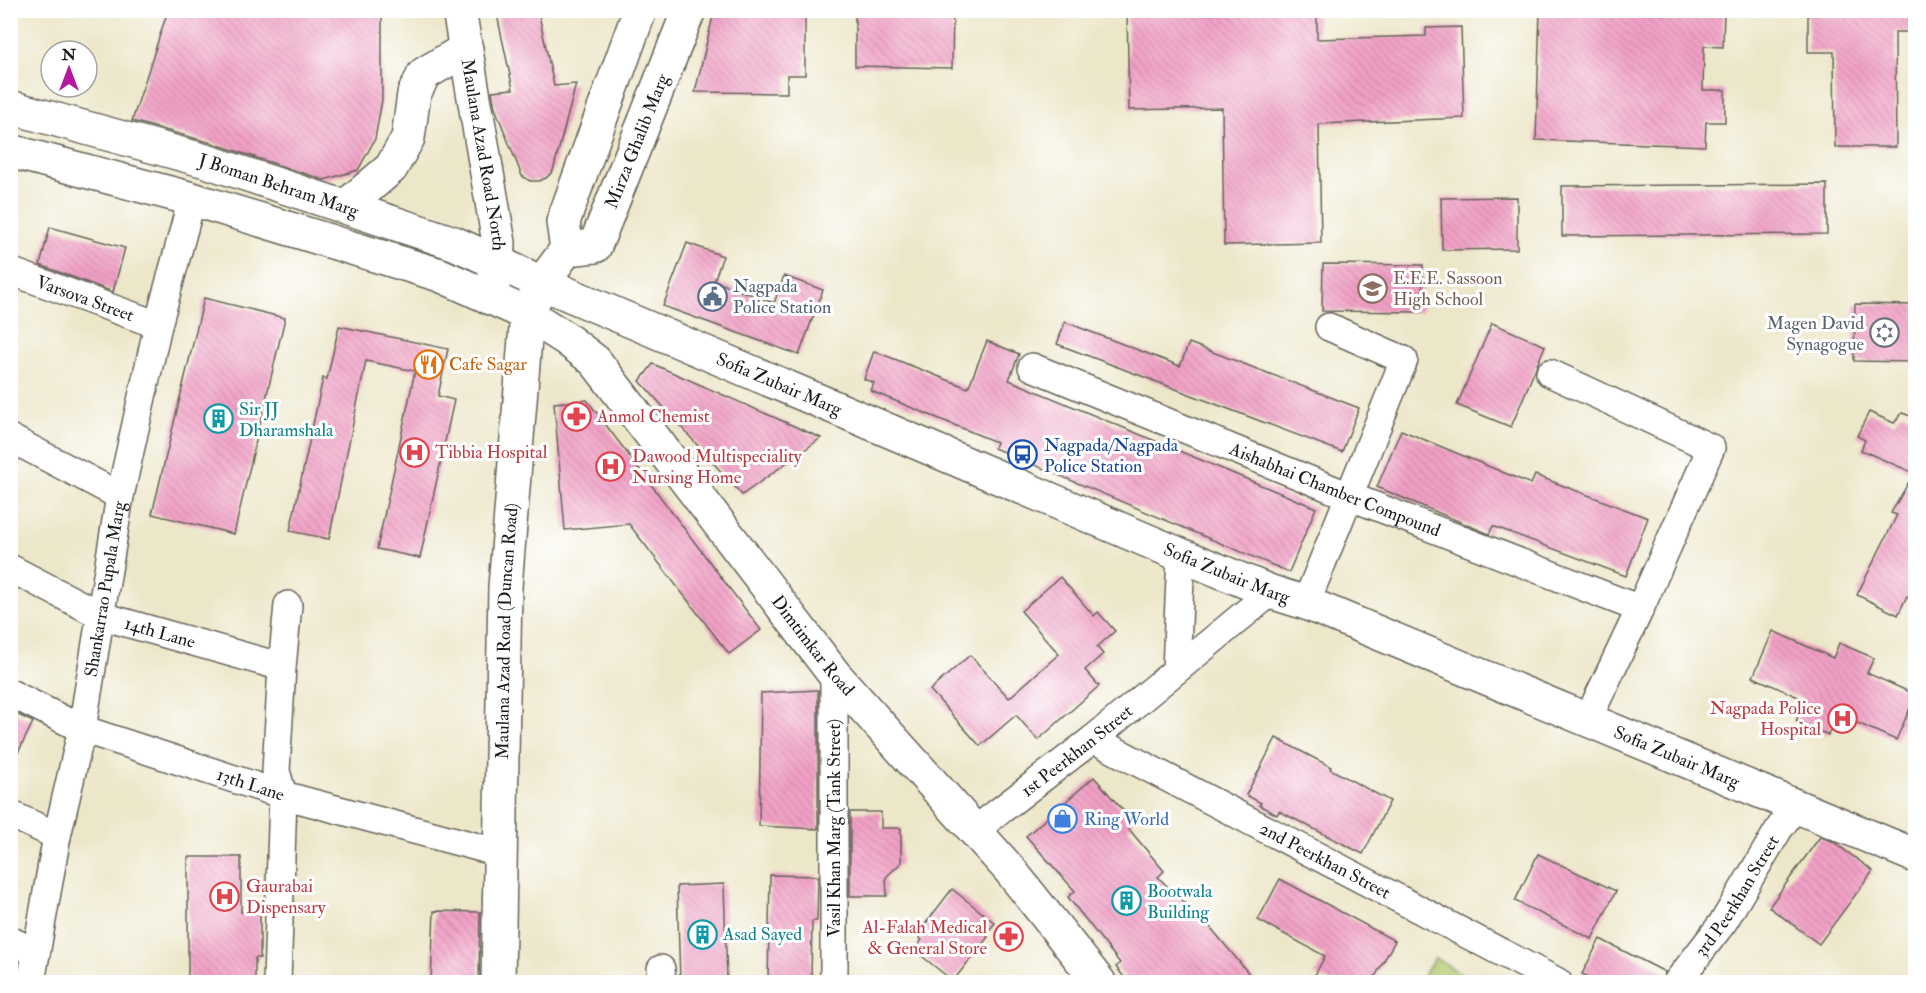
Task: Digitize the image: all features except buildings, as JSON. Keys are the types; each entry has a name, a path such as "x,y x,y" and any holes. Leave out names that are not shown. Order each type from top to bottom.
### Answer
{"main road":[{"name":"Maulana Azad Road North","path":"459,10 499,243 498,263 490,298"},
{"path":"542,283 567,249 563,222 640,10"},
{"name":"Mirza Ghalib Marg","path":"567,249 595,246 689,10"},
{"path":"345,207 391,168 408,138 414,94 424,74 466,50"},
{"name":"J Boman Behram Marg","path":"10,107 206,161 454,243 542,283"},
{"name":"J Boman Behram Marg","path":"10,151 192,199 440,275 527,314"},
{"name":"Maulana Azad Road (Duncan Road)","path":"498,982 505,587 527,314 542,283"},
{"name":"Sofia Zubair Marg","path":"542,283 1181,555 1306,603 1916,856"},
{"name":"Dimtimkar Road","path":"527,314 565,338 595,361 834,674 1010,870 1099,982"}],"street":[{"name":"Shankarrao Pupala Marg","path":"31,982 57,836 82,729 120,496 158,325 192,199"},
{"name":"Varsova Street","path":"10,271 158,325"},
{"path":"1306,603 1404,360 1329,327"},
{"name":"Aishabhai Chamber Compound","path":"1032,367 1349,496 1640,609"},
{"path":"1550,373 1711,448 1640,609 1587,721"},
{"path":"10,438 120,496"},
{"path":"1176,670 1181,555"},
{"name":"14th Lane","path":"10,568 102,616 282,667"},
{"name":"1st Peerkhan Street","path":"975,830 1093,739 1271,591"},
{"path":"277,982 283,795 276,771 288,605"},
{"name":"Vasil Khan Marg (Tank Street)","path":"834,674 834,982"},
{"name":"13th Lane","path":"10,693 82,729 283,795 500,853"},
{"name":"2nd Peerkhan Street","path":"1093,739 1558,982"},
{"name":"3rd Peerkhan Street","path":"1677,982 1724,921 1779,829 1795,807"},
{"path":"10,814 57,836"},
{"path":"10,940 36,953"}],"green space":[{"path":"1435,958 1476,982 1419,982"}],"place":[{"name":"E.E.E. Sassoon High School","path":"1372,288"},
{"name":"Nagpada Police Station","path":"712,296"},
{"name":"Magen David Synagogue","path":"1885,333"},
{"name":"Cafe Sagar","path":"428,364"},
{"name":"Anmol Chemist","path":"576,416"},
{"name":"Sir JJ Dharamshala","path":"218,419"},
{"name":"Tibbia Hospital","path":"414,452"},
{"name":"Nagpada/Nagpada Police Station","path":"1023,455"},
{"name":"Dawood Multispeciality Nursing Home","path":"611,466"},
{"name":"Nagpada Police Hospital","path":"1842,718"},
{"name":"Ring World","path":"1063,819"},
{"name":"Gaurabai Dispensary","path":"225,896"},
{"name":"Bootwala Building","path":"1126,901"},
{"name":"Asad Sayed","path":"702,934"},
{"name":"Al-Falah Medical & General Store","path":"1008,937"}]}
